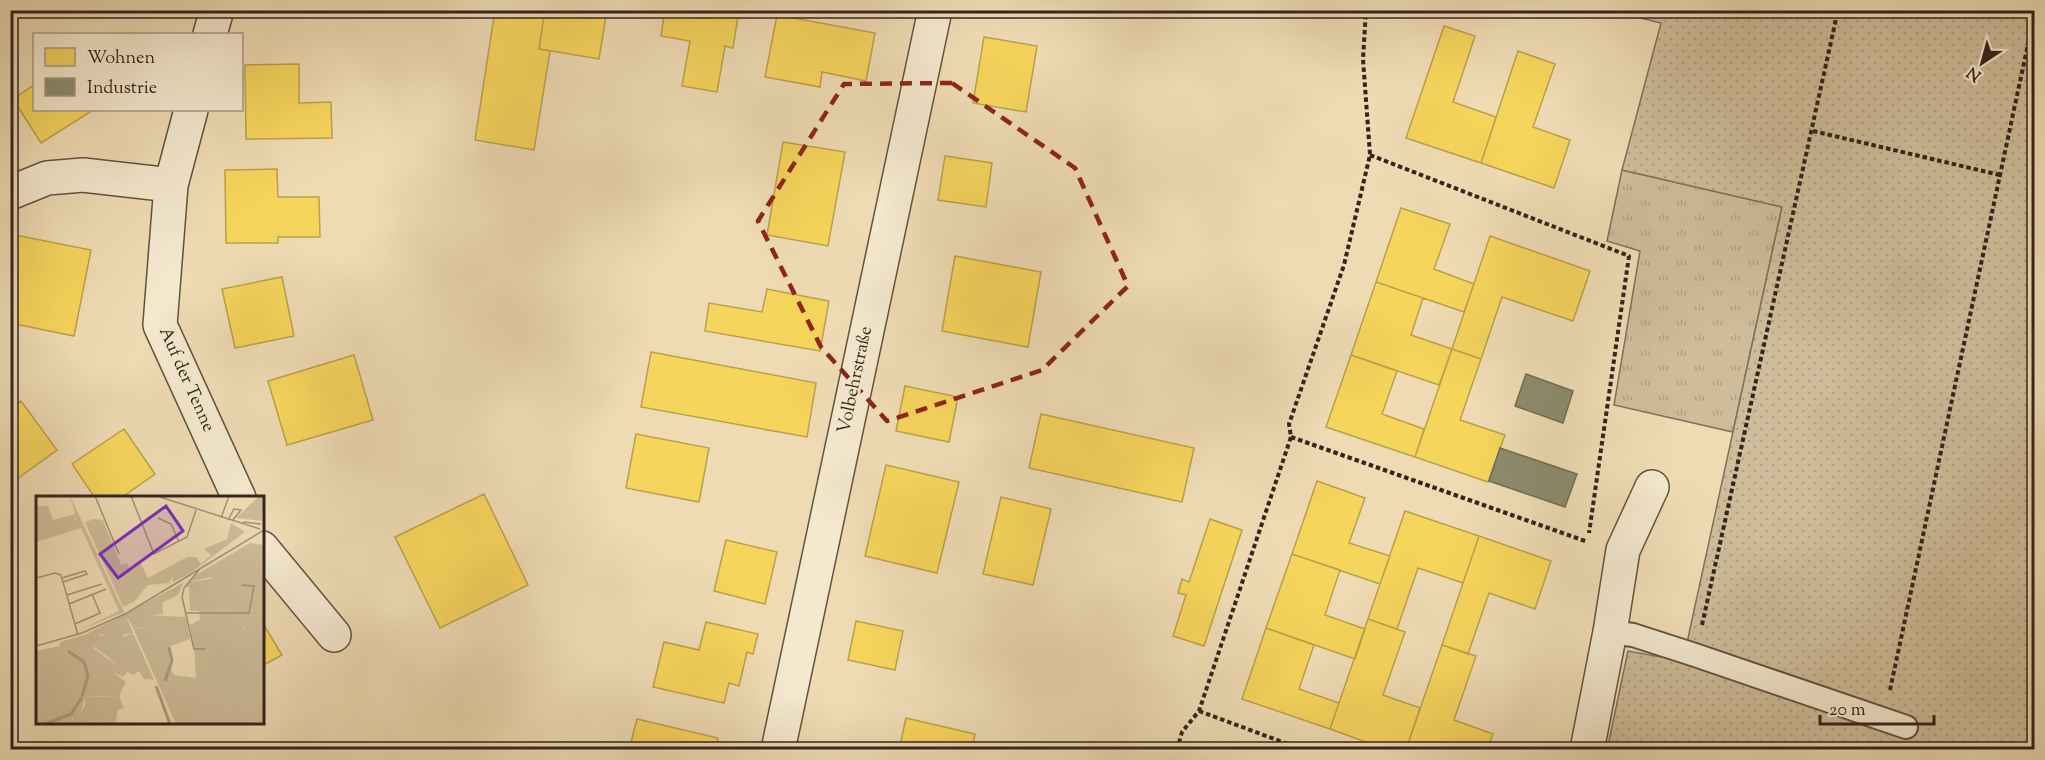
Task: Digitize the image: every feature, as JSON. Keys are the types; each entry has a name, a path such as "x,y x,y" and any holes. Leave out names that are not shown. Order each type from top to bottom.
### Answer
{"street":[{"path":"210,33 217,10"},
{"name":"Volbehrstraße","path":"778,750 935,10"},
{"name":"Auf der Tenne","path":"190,111 171,185 160,325 238,496"},
{"path":"10,193 47,178 83,175 171,185"},
{"path":"1587,750 1623,550 1652,487"},
{"path":"264,550 334,634"}],"lane":[{"path":"1610,632 1633,635 1906,727"}],"path":[{"path":"1177,750 1182,732 1199,711 1291,437 1289,424 1344,265 1370,155 1363,59 1366,10"},
{"path":"1695,655 1838,10"},
{"path":"1883,720 2034,16"},
{"path":"1813,131 2000,176"},
{"path":"1370,155 1629,256 1587,542"},
{"path":"1291,437 1587,542 1623,550"},
{"path":"1199,711 1304,750"}],"highlighted area":[{"path":"952,83 1075,168 1128,286 1042,370 887,421 821,347 758,221 844,84"}],"green space":[{"path":"1612,11 2034,11 2034,749 1607,750 1628,651 1683,661 1782,207 1622,170 1661,23"},
{"path":"1622,170 1782,207 1733,432 1614,405 1640,251 1607,241"}],"building: Wohnen":[{"path":"495,10 545,10 539,49 550,51 534,150 475,140"},
{"path":"545,10 607,10 599,59 539,49"},
{"path":"665,10 739,10 733,48 725,46 717,92 682,86 690,41 661,36"},
{"path":"777,15 875,33 866,81 822,72 820,87 765,77"},
{"path":"1444,26 1475,36 1453,102 1496,117 1481,163 1406,138"},
{"path":"984,37 1037,46 1026,112 973,103"},
{"path":"1518,51 1555,64 1533,127 1570,140 1554,188 1481,163"},
{"path":"299,64 299,103 331,102 332,138 246,139 245,65"},
{"path":"33,86 33,111 91,111 41,143 13,99"},
{"path":"783,142 845,152 828,246 767,235"},
{"path":"945,156 992,163 986,207 938,200"},
{"path":"277,169 278,197 319,197 320,237 278,237 278,243 226,243 225,170"},
{"path":"1401,208 1450,224 1434,269 1474,284 1464,312 1376,282"},
{"path":"10,234 91,250 74,336 10,323"},
{"path":"1490,236 1590,271 1573,321 1502,297 1481,359 1452,349"},
{"path":"955,256 1041,272 1028,347 942,331"},
{"path":"282,277 294,336 235,348 222,289"},
{"path":"1376,282 1423,298 1411,335 1452,349 1439,385 1351,355"},
{"path":"767,289 829,301 820,351 705,331 709,303 762,312"},
{"path":"1452,349 1481,359 1460,420 1505,435 1488,482 1415,457"},
{"path":"651,352 816,383 807,437 641,407"},
{"path":"354,355 373,420 287,445 268,381"},
{"path":"1351,355 1397,371 1382,414 1424,429 1415,457 1326,427"},
{"path":"905,386 958,397 949,442 896,431"},
{"path":"21,401 57,450 10,484 10,408"},
{"path":"1041,414 1194,448 1182,502 1029,468"},
{"path":"124,429 155,474 124,496 94,496 72,464"},
{"path":"636,434 709,448 699,502 626,488"},
{"path":"886,465 959,482 937,573 865,556"},
{"path":"1317,481 1365,498 1349,543 1390,556 1380,584 1292,554"},
{"path":"484,494 528,585 440,628 395,537"},
{"path":"1001,497 1051,509 1033,585 983,574"},
{"path":"1405,511 1479,536 1463,583 1418,568 1397,629 1368,619"},
{"path":"1210,519 1242,530 1204,646 1173,636 1186,595 1178,593 1182,579 1189,582"},
{"path":"1479,536 1551,561 1535,609 1489,593 1468,654 1442,645"},
{"path":"726,540 777,552 765,604 714,591"},
{"path":"1292,554 1340,570 1325,615 1365,629 1355,659 1266,628"},
{"path":"1368,619 1405,632 1383,695 1420,708 1406,750 1388,750 1330,729"},
{"path":"856,621 903,631 895,670 848,660"},
{"path":"706,622 758,634 753,654 747,652 739,686 729,683 724,703 653,687 664,642 699,650"},
{"path":"264,625 282,655 264,665"},
{"path":"1266,628 1314,645 1299,689 1339,703 1330,729 1242,699"},
{"path":"1442,645 1476,656 1454,720 1493,734 1487,750 1406,750"},
{"path":"906,718 975,734 972,750 899,750"},
{"path":"637,719 718,738 715,750 629,750"}],"building: Industrie":[{"path":"1526,374 1573,391 1563,423 1515,406"},
{"path":"1500,448 1577,474 1565,507 1489,481"}]}
